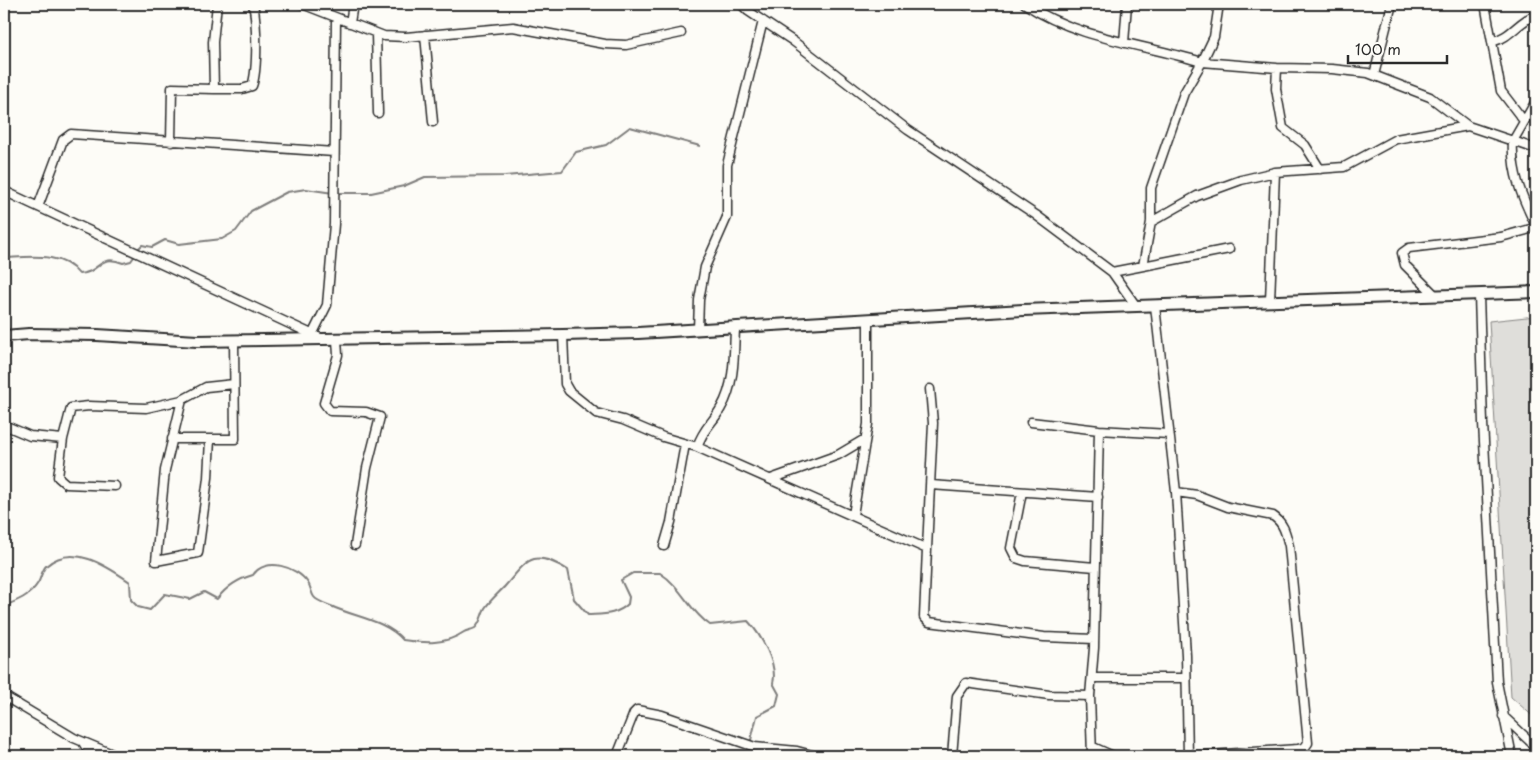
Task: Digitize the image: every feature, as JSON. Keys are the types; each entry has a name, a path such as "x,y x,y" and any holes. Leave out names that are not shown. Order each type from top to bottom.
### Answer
{"main road":[{"path":"4,336 87,335 197,341 234,341 563,335 698,330 868,319 1136,306 1536,292"}],"street":[{"path":"214,89 213,42 217,4"},
{"path":"171,142 172,88 242,89 252,86 255,71 256,19 254,4"},
{"path":"302,4 313,6 336,18 384,36 425,35 513,27 605,44 626,45 681,33"},
{"path":"350,23 353,4"},
{"path":"741,4 806,51 908,130 1036,215 1112,272 1136,306"},
{"path":"1025,4 1050,18 1081,31 1124,44 1202,62 1277,68 1332,69 1374,75 1430,97 1468,126 1536,149"},
{"path":"1124,44 1127,4"},
{"path":"1143,266 1151,222 1151,188 1184,93 1214,36 1219,4"},
{"path":"1374,75 1392,4"},
{"path":"1485,4 1501,91 1524,121"},
{"path":"1492,42 1501,40 1527,18 1536,15"},
{"path":"312,335 327,305 334,224 336,18"},
{"path":"698,330 705,267 727,217 727,165 763,21"},
{"path":"376,33 378,113"},
{"path":"425,35 434,122"},
{"path":"1277,68 1276,89 1283,128 1305,145 1320,169"},
{"path":"1436,296 1405,265 1402,253 1404,250 1501,237 1534,228 1535,224 1519,190 1515,174 1513,141 1536,101"},
{"path":"1151,222 1204,192 1241,180 1276,172 1344,168 1396,139 1468,126"},
{"path":"38,207 66,136 81,134 171,142 334,152"},
{"path":"1270,302 1276,172"},
{"path":"4,191 324,340"},
{"path":"1112,272 1229,249"},
{"path":"1479,295 1483,423 1497,672 1503,716 1512,756"},
{"path":"1155,306 1176,492 1186,655 1188,756"},
{"path":"853,515 868,424 868,319"},
{"path":"697,447 703,430 722,406 728,391 732,374 735,327"},
{"path":"563,335 565,384 569,391 596,413 623,420 663,437 697,447 927,549"},
{"path":"337,340 338,356 324,403 330,411 366,412 380,417 367,468 355,545"},
{"path":"172,438 235,439 234,341"},
{"path":"115,486 66,484 61,482 58,477 63,438 71,408 146,408 182,400 206,387 234,384"},
{"path":"930,389 933,423 924,617 929,622 1044,637 1094,639"},
{"path":"182,400 165,470 156,561 198,553 208,478 210,440"},
{"path":"1032,422 1099,430 1169,434"},
{"path":"4,425 30,436 63,438"},
{"path":"1092,756 1090,696 1093,678 1099,430"},
{"path":"771,479 838,455 865,438"},
{"path":"664,546 671,522 685,444"},
{"path":"931,485 1098,497"},
{"path":"1022,492 1012,548 1016,558 1025,561 1095,567"},
{"path":"1176,492 1197,495 1228,508 1273,516 1279,520 1285,530 1290,546 1308,742 1298,749 1196,756"},
{"path":"1093,678 1185,678"},
{"path":"952,756 957,696 966,683 1049,694 1090,696"},
{"path":"4,696 81,741 117,756"},
{"path":"617,756 634,713 637,710 662,715 755,747 797,751 816,756"},
{"path":"1503,716 1536,746"},
{"path":"81,741 92,756"},
{"path":"1093,746 1114,756"}],"shaded area":[{"path":"1536,316 1536,719 1511,697 1489,321"}],"waterway":[{"path":"338,193 371,193 404,186 425,177 505,176 562,171 576,152 606,145 630,127 700,146"},
{"path":"138,249 142,245 152,247 165,240 179,244 222,239 236,231 251,211 287,192 306,189 333,193"},
{"path":"4,258 44,257 54,259 72,267 79,274 86,273 109,260 123,263 131,261 136,254"},
{"path":"4,606 27,595 38,583 46,566 56,559 67,556 90,559 121,576 130,582 131,600 138,607 150,610 165,594 190,599 204,592 217,599 233,584 253,575 258,569 273,565 289,568 303,577 317,600 379,623 396,633 403,640 435,642 450,639 475,628 490,602 520,568 532,560 539,558 547,560 568,570 574,599 588,615 614,612 628,604 629,597 621,580 633,573 660,573 674,585 696,613 710,625 748,621 763,642 771,659 774,675 773,683 779,694 776,706 757,716 750,744"},
{"path":"749,749 749,756"}]}
